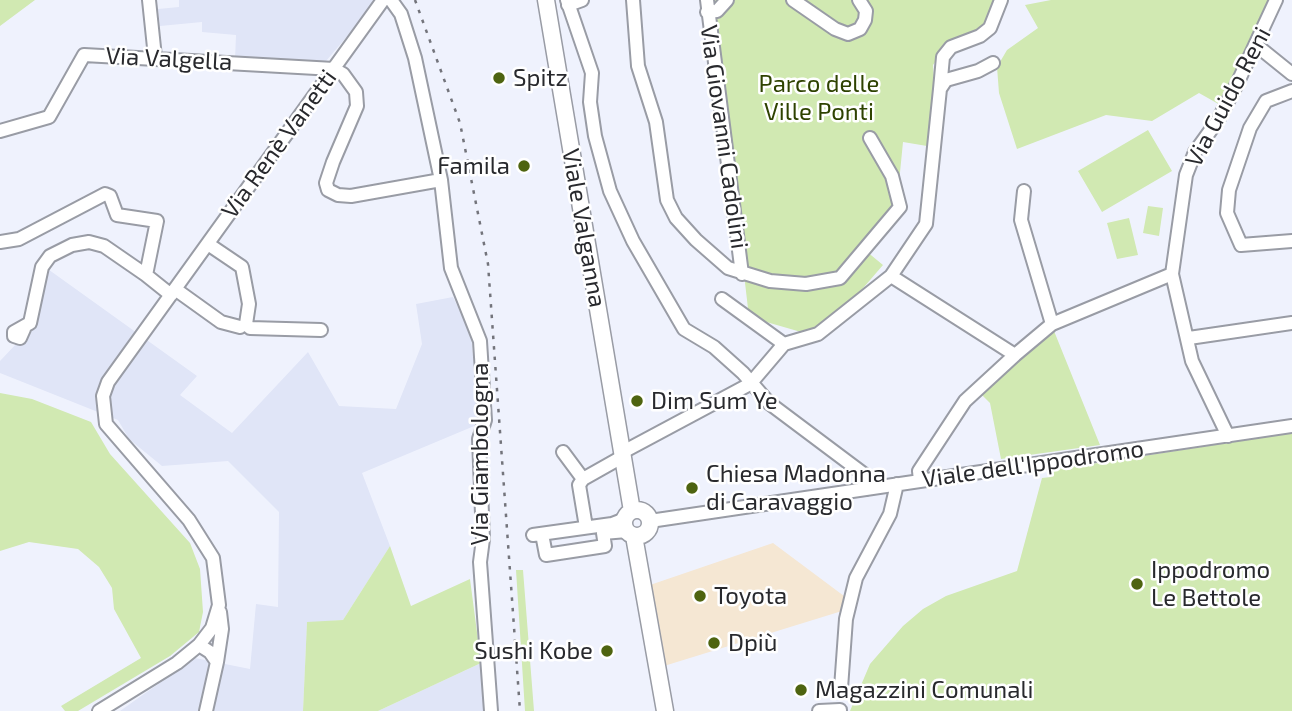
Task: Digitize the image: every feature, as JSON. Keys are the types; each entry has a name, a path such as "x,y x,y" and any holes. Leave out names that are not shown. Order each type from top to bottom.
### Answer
{"main road":[{"name":"Viale Valganna","path":"546,0 622,455 630,524 665,711"},
{"path":"630,524 643,512 650,521"}],"street":[{"path":"149,0 155,57"},
{"name":"Via Renè Vanetti","path":"206,711 222,629 213,558 202,538 112,433 103,417 103,396 108,382 383,0"},
{"name":"Via Giambologna","path":"391,0 401,14 415,58 440,180 451,268 480,341 485,419 480,439 483,539 480,562 491,711"},
{"path":"582,0 567,3 592,73 590,102 600,163 633,241 684,329 714,347 743,373 750,384 769,402 865,475 867,489"},
{"path":"633,0 638,66 656,122 667,200 676,218 728,268 770,281 806,284 841,278 900,207 896,188 882,155 870,138"},
{"path":"707,6 717,11 727,0"},
{"path":"793,0 835,29 848,34 860,29 866,20 866,12 859,0"},
{"path":"586,527 579,485 583,479 750,384 784,344 818,334 891,276 926,224 943,57 951,47 980,36 990,28 1001,0"},
{"name":"Via Guido Reni","path":"1172,274 1186,175 1195,152 1218,120 1276,0"},
{"name":"Via Giovanni Cadolini","path":"707,6 746,275"},
{"path":"1256,45 1292,74"},
{"name":"Via Valgella","path":"0,131 49,117 84,55 334,69"},
{"path":"940,89 946,80 978,71 993,63"},
{"path":"334,69 343,74 356,92 357,106 333,162 326,183 328,190 338,195 351,196 440,180"},
{"path":"1292,91 1266,101 1250,128 1229,190 1227,213 1241,245 1292,241"},
{"path":"1024,191 1021,220 1052,324"},
{"path":"0,242 19,239 105,194 110,196 117,215 157,221 146,275"},
{"path":"24,329 30,323 42,267 50,256 72,245 89,242 104,246 221,323 240,327"},
{"path":"208,244 242,267 249,304 246,324 250,328 321,330"},
{"path":"920,481 919,471 965,401 1052,324 1172,274 1189,338 1192,361 1228,436"},
{"path":"891,276 1015,355"},
{"path":"722,299 784,344"},
{"path":"1189,338 1292,323"},
{"name":"Viale dell'Ippodromo","path":"650,521 1292,426"},
{"path":"563,452 583,479"},
{"path":"820,711 840,702 846,619 856,578 890,514 897,484"},
{"path":"602,529 605,546 541,556 538,534 630,524"},
{"path":"99,711 177,663 198,645 212,628 219,605"},
{"path":"198,645 210,652 217,662"}],"shaded area":[{"path":"179,0 378,0 326,61 235,60 236,35 202,32 202,22 160,26 158,9 179,7"},
{"path":"45,267 197,376 180,395 232,433 308,352 339,406 396,409 422,344 416,304 453,297 471,334 479,424 362,473 390,546 343,620 307,623 303,711 120,711 195,658 250,669 256,604 278,607 279,512 228,461 162,466 129,439 118,420 0,373 0,361 35,324"},
{"path":"773,543 844,596 842,611 664,666 650,585"},
{"path":"481,663 484,711 378,711"}],"green space":[{"path":"0,0 35,0 0,26"},
{"name":"Parco delle Ville Ponti","path":"712,0 996,0 988,25 948,45 933,65 935,93 927,146 903,142 896,213 860,246 883,265 827,330 801,332 749,317"},
{"path":"1051,0 1271,0 1222,106 1199,93 1152,121 1106,115 1017,149 999,93 997,67 1007,50 1038,28 1025,5"},
{"path":"1148,130 1172,171 1102,212 1078,171"},
{"path":"1148,206 1163,208 1159,236 1143,233"},
{"path":"1129,218 1138,255 1117,259 1107,223"},
{"path":"1054,331 1100,445 1001,459 990,403 979,392"},
{"path":"0,393 32,399 91,422 110,454 190,543 200,569 203,612 199,632 170,656 78,711 65,711 61,706 141,658 114,609 112,588 99,567 78,549 29,542 0,551"},
{"name":"Ippodromo Le Bettole","path":"1292,433 1292,711 850,711 870,664 903,626 923,609 946,596 1017,571 1042,478 1051,477 1052,470"},
{"path":"390,546 411,606 470,579 481,663 378,711 303,711 307,622 343,620"},
{"path":"516,570 523,570 534,711 525,711"}],"railway":[{"path":"415,0 460,123 488,264 520,711"}],"place":[{"name":"Spitz","path":"499,78"},
{"name":"Famila","path":"524,166"},
{"name":"Dim Sum Ye","path":"637,401"},
{"name":"Chiesa Madonna di Caravaggio","path":"692,488"},
{"name":"Ippodromo Le Bettole","path":"1137,584"},
{"name":"Toyota","path":"700,596"},
{"name":"Dpiù","path":"714,643"},
{"name":"Sushi Kobe","path":"607,651"},
{"name":"Magazzini Comunali","path":"801,690"}]}
